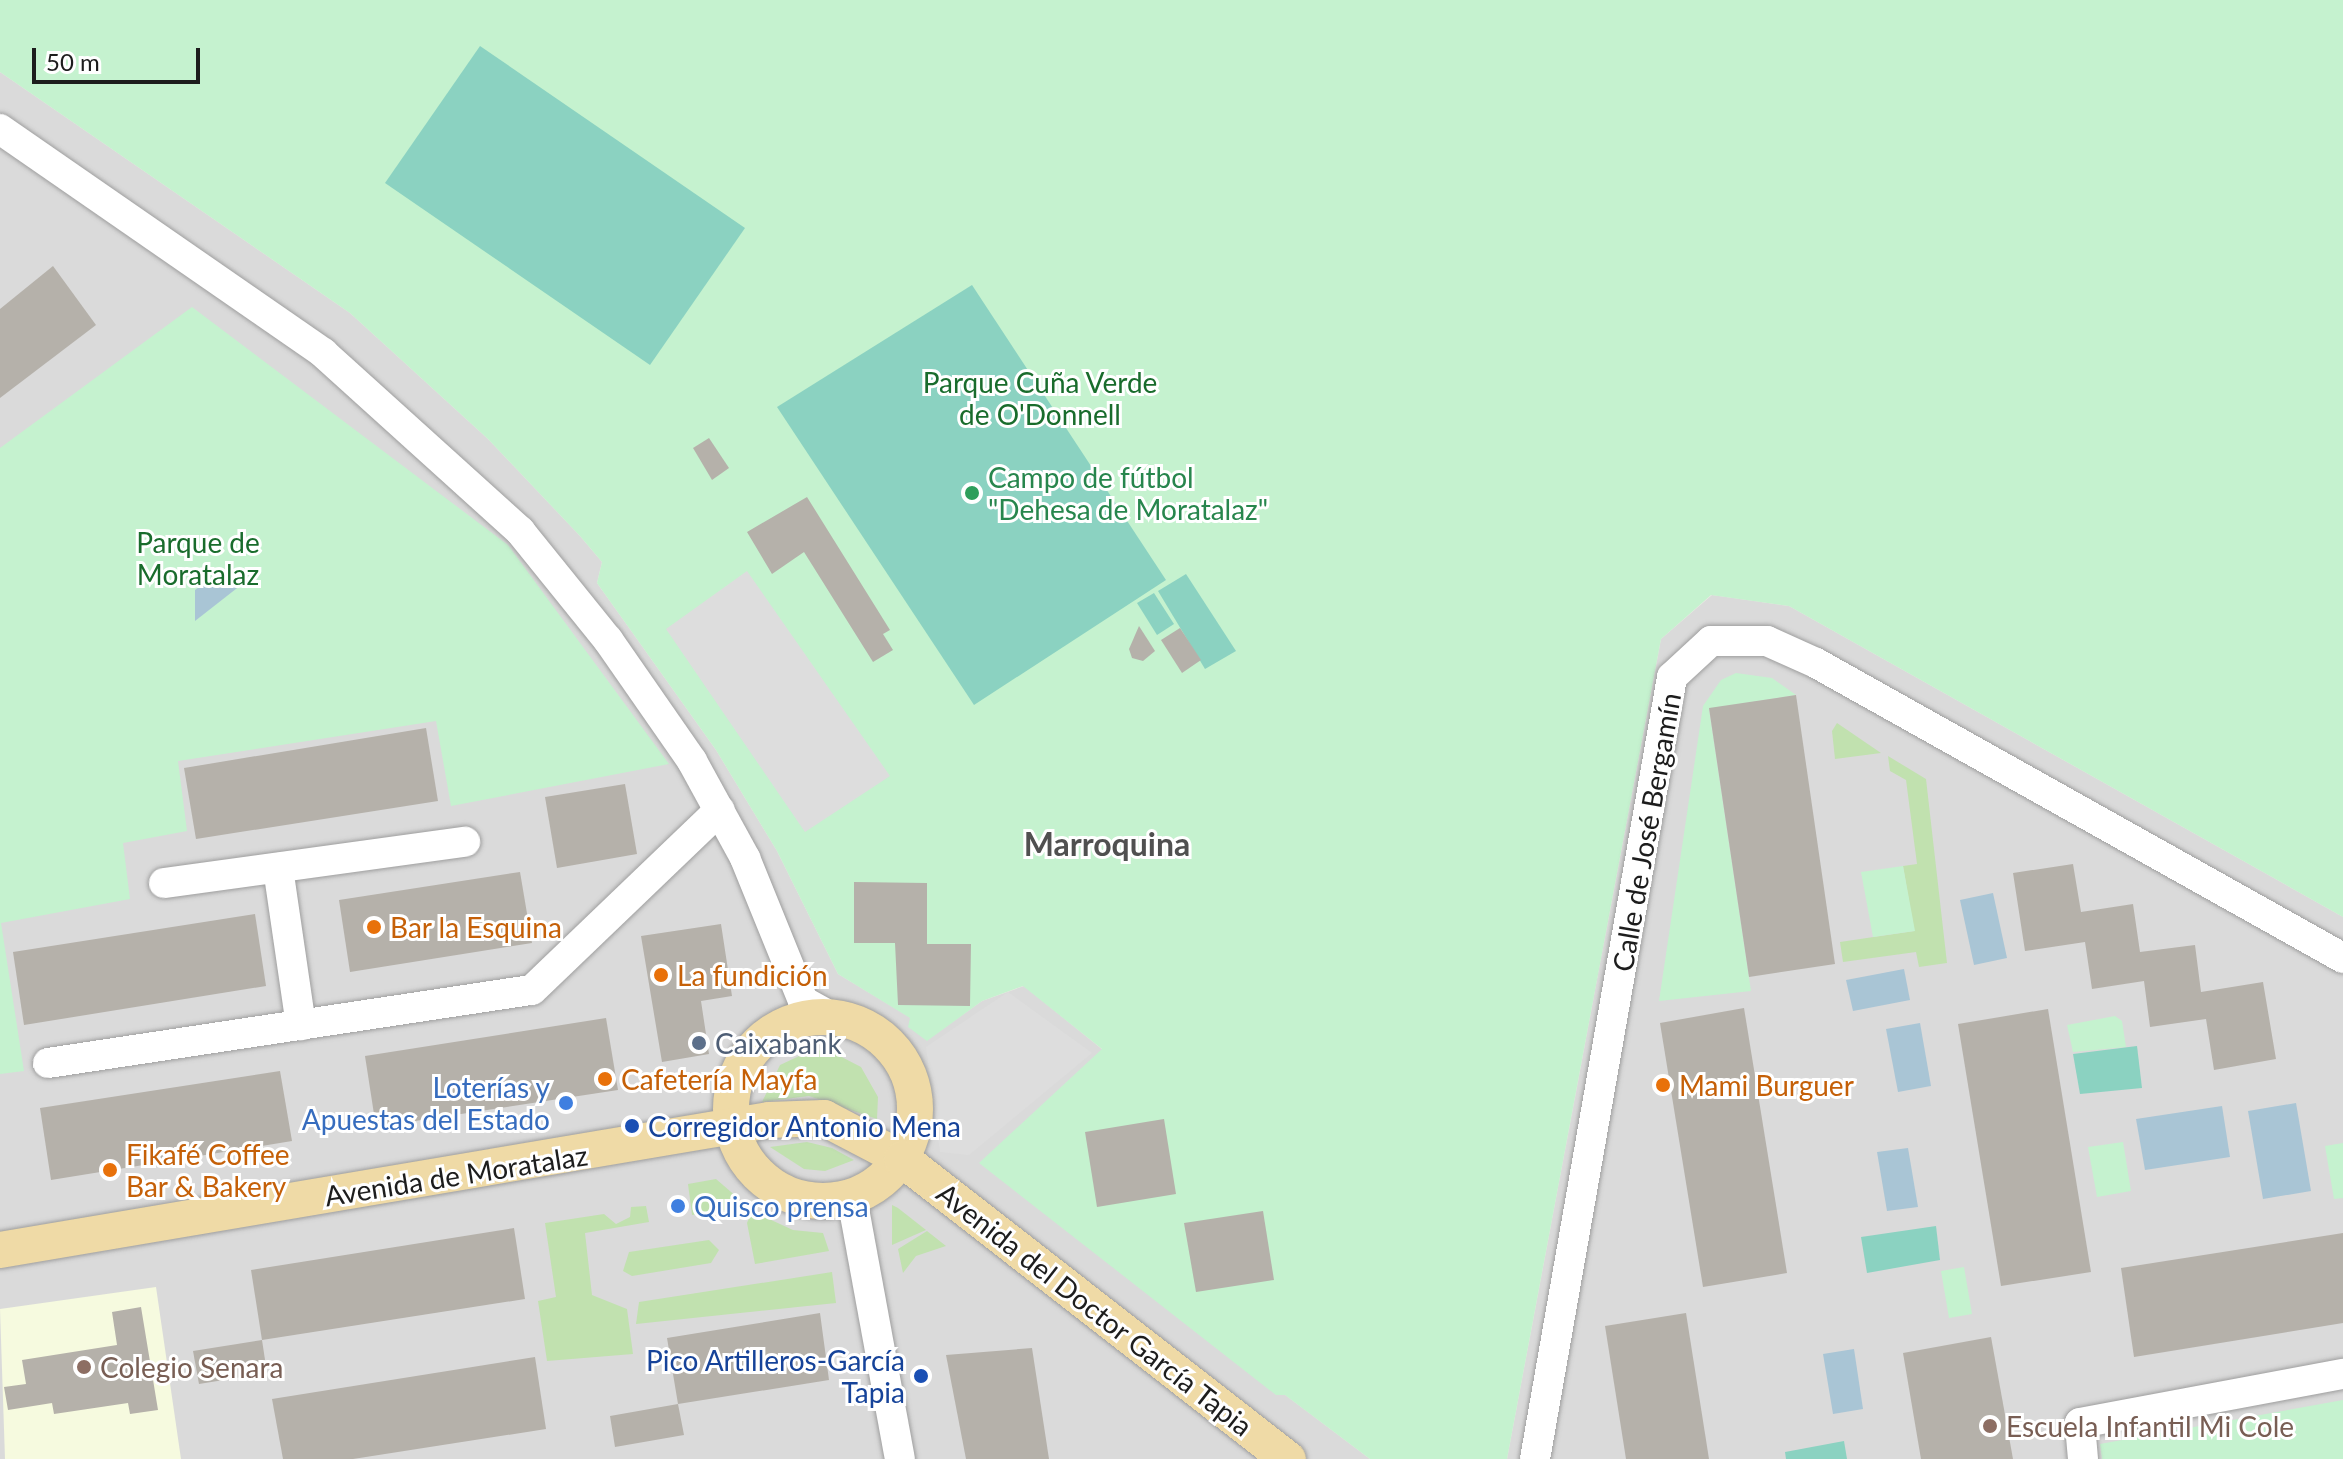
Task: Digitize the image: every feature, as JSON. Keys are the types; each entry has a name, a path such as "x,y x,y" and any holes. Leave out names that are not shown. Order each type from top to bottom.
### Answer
{"main road":[{"path":"809,1014 882,1037 906,1069 916,1119 902,1159 880,1183 852,1198 830,1202 778,1190 741,1152 733,1128 731,1106 741,1066 766,1036 809,1014"},
{"name":"Avenida de Moratalaz","path":"0,1250 733,1128 824,1118 902,1159"},
{"name":"Avenida del Doctor García Tapia","path":"902,1159 1288,1459"}],"street":[{"path":"0,129 323,353 520,531 608,640 720,810 809,1014"},
{"name":"Calle de José Bergamín","path":"1535,1459 1672,677 1711,641 1767,641 1816,663 2343,958"},
{"path":"48,1063 532,990 720,810"},
{"path":"164,883 465,842"},
{"path":"278,868 301,1025"},
{"path":"852,1198 900,1459"},
{"path":"2083,1459 2080,1423 2343,1374"}],"shaded area":[{"path":"0,72 350,313 488,439 580,536 602,562 597,583 716,750 777,851 838,974 911,1018 927,1040 982,1001 1024,986 1103,1050 1067,1230 1370,1459 0,1459"},
{"path":"747,571 890,776 805,832 666,629"},
{"path":"1712,595 1789,606 2343,917 2343,1459 1507,1459 1661,639"},
{"path":"1008,992 1092,1053 969,1155 940,1152 926,1047"},
{"name":"Colegio Senara","path":"156,1287 181,1459 5,1459 0,1309"}],"green space":[{"name":"Parque Cuña Verde de O'Donnell","path":"0,0 2343,0 2343,917 1789,606 1711,595 1661,639 1507,1459 1370,1459 1285,1395 1276,1395 979,1163 1102,1049 1023,986 982,1001 927,1041 908,1027 910,1018 838,974 777,851 716,750 597,583 602,562 580,536 488,439 350,313 0,72"},
{"path":"480,46 745,228 650,365 385,183"},
{"name":"Campo de fútbol \"Dehesa de Moratalaz\"","path":"972,285 1166,580 974,705 777,407"},
{"name":"Parque de Moratalaz","path":"192,307 508,545 669,764 451,806 436,721 178,761 187,831 123,843 130,899 1,923 24,1071 0,1074 0,448"},
{"path":"1186,574 1236,651 1205,669 1158,591"},
{"path":"1154,593 1174,624 1157,635 1137,603"},
{"path":"1736,673 1772,678 1796,695 1709,709 1751,991 1659,1001 1703,706 1721,680"},
{"path":"1837,723 1881,753 1835,759 1832,731"},
{"path":"1888,756 1926,779 1947,963 1919,967 1916,952 1843,962 1840,942 1914,931 1903,866 1917,864 1906,780 1890,771"},
{"path":"1903,866 1915,931 1873,937 1861,872"},
{"path":"2115,1016 2122,1021 2126,1047 2073,1052 2067,1025"},
{"path":"2137,1046 2142,1088 2080,1094 2073,1054"},
{"path":"812,1050 830,1051 861,1067 878,1097 877,1119 809,1096 762,1102 780,1065"},
{"path":"807,1142 832,1148 854,1160 825,1171 804,1169 770,1147"},
{"path":"2123,1142 2131,1191 2097,1197 2088,1147"},
{"path":"2343,1143 2343,1198 2334,1199 2325,1146"},
{"path":"716,1179 738,1198 733,1209 692,1215 688,1184"},
{"path":"892,1205 898,1208 926,1230 892,1245"},
{"path":"646,1206 649,1222 585,1233 592,1295 627,1309 633,1354 547,1361 538,1301 556,1297 545,1223 604,1214 616,1224 630,1217 631,1207"},
{"path":"752,1211 793,1230 823,1233 829,1251 755,1264 747,1223"},
{"path":"1936,1226 1940,1260 1867,1273 1861,1237"},
{"path":"927,1231 946,1246 916,1256 903,1273 898,1249"},
{"path":"709,1240 719,1250 711,1263 632,1276 623,1271 629,1252"},
{"path":"1964,1267 1972,1314 1949,1318 1941,1271"},
{"path":"832,1272 836,1303 636,1324 639,1302"},
{"path":"2343,1400 2343,1459 2102,1459 2100,1444"},
{"path":"1844,1441 1847,1459 1786,1459 1785,1452"}],"water":[{"path":"213,577 241,585 195,621 195,590"},
{"path":"1993,893 2007,958 1974,965 1960,900"},
{"path":"1904,969 1910,1000 1853,1011 1846,980"},
{"path":"1920,1023 1931,1086 1898,1092 1886,1029"},
{"path":"2296,1103 2311,1191 2263,1199 2248,1111"},
{"path":"2222,1106 2230,1157 2145,1170 2136,1119"},
{"path":"1908,1148 1918,1207 1887,1211 1877,1152"},
{"path":"1854,1349 1863,1409 1833,1414 1823,1354"}],"building":[{"path":"53,266 96,325 0,398 0,309"},
{"path":"709,438 729,468 712,480 693,448"},
{"path":"807,497 890,630 883,634 893,650 873,662 804,552 772,574 747,532"},
{"path":"1139,626 1155,651 1143,661 1132,658 1129,649"},
{"path":"1180,628 1201,660 1182,673 1161,640"},
{"path":"1796,695 1835,964 1749,977 1709,708"},
{"path":"426,728 438,801 196,839 184,768"},
{"path":"625,784 637,854 557,868 545,797"},
{"path":"2073,864 2081,912 2133,904 2140,952 2195,945 2201,992 2263,982 2276,1059 2214,1070 2206,1019 2150,1027 2144,981 2092,989 2085,942 2025,951 2013,873"},
{"path":"520,872 532,943 350,972 339,900"},
{"path":"854,882 927,883 927,944 971,944 970,1006 898,1005 895,943 854,943"},
{"path":"255,914 266,986 24,1025 13,952"},
{"path":"721,924 732,996 701,1001 709,1054 662,1062 641,936"},
{"path":"1744,1008 1787,1273 1703,1287 1660,1023"},
{"path":"2048,1009 2091,1272 2001,1286 1958,1024"},
{"path":"606,1018 618,1090 376,1127 365,1056"},
{"path":"280,1071 292,1141 51,1180 40,1108"},
{"path":"1164,1119 1176,1194 1097,1207 1085,1132"},
{"path":"1263,1211 1274,1280 1196,1292 1184,1223"},
{"path":"514,1228 525,1299 262,1340 251,1270"},
{"path":"2343,1233 2343,1323 2134,1357 2121,1268"},
{"path":"141,1307 158,1410 130,1414 128,1403 54,1414 52,1403 8,1410 4,1387 26,1384 22,1360 117,1345 112,1312"},
{"path":"820,1313 829,1380 678,1404 667,1338"},
{"path":"1686,1313 1709,1459 1626,1459 1605,1326"},
{"path":"1991,1337 2013,1459 1921,1459 1903,1353"},
{"path":"262,1340 267,1373 199,1384 193,1351"},
{"path":"1032,1348 1049,1459 966,1459 946,1355"},
{"path":"535,1357 546,1429 353,1459 283,1459 272,1399"},
{"path":"678,1404 684,1435 615,1447 610,1416"}],"place":[{"name":"Campo de fútbol \"Dehesa de Moratalaz\"","path":"972,493"},
{"name":"Bar la Esquina","path":"374,927"},
{"name":"La fundición","path":"661,975"},
{"name":"Caixabank","path":"699,1043"},
{"name":"Cafetería Mayfa","path":"605,1079"},
{"name":"Mami Burguer","path":"1663,1085"},
{"name":"Loterías y Apuestas del Estado","path":"566,1103"},
{"name":"Corregidor Antonio Mena","path":"632,1126"},
{"name":"Fikafé Coffee Bar & Bakery","path":"110,1170"},
{"name":"Quisco prensa","path":"678,1206"},
{"name":"Colegio Senara","path":"84,1367"},
{"name":"Pico Artilleros-García Tapia","path":"921,1376"},
{"name":"Escuela Infantil Mi Cole","path":"1990,1426"}],"district":[{"name":"Marroquina","path":"1107,844"}]}
